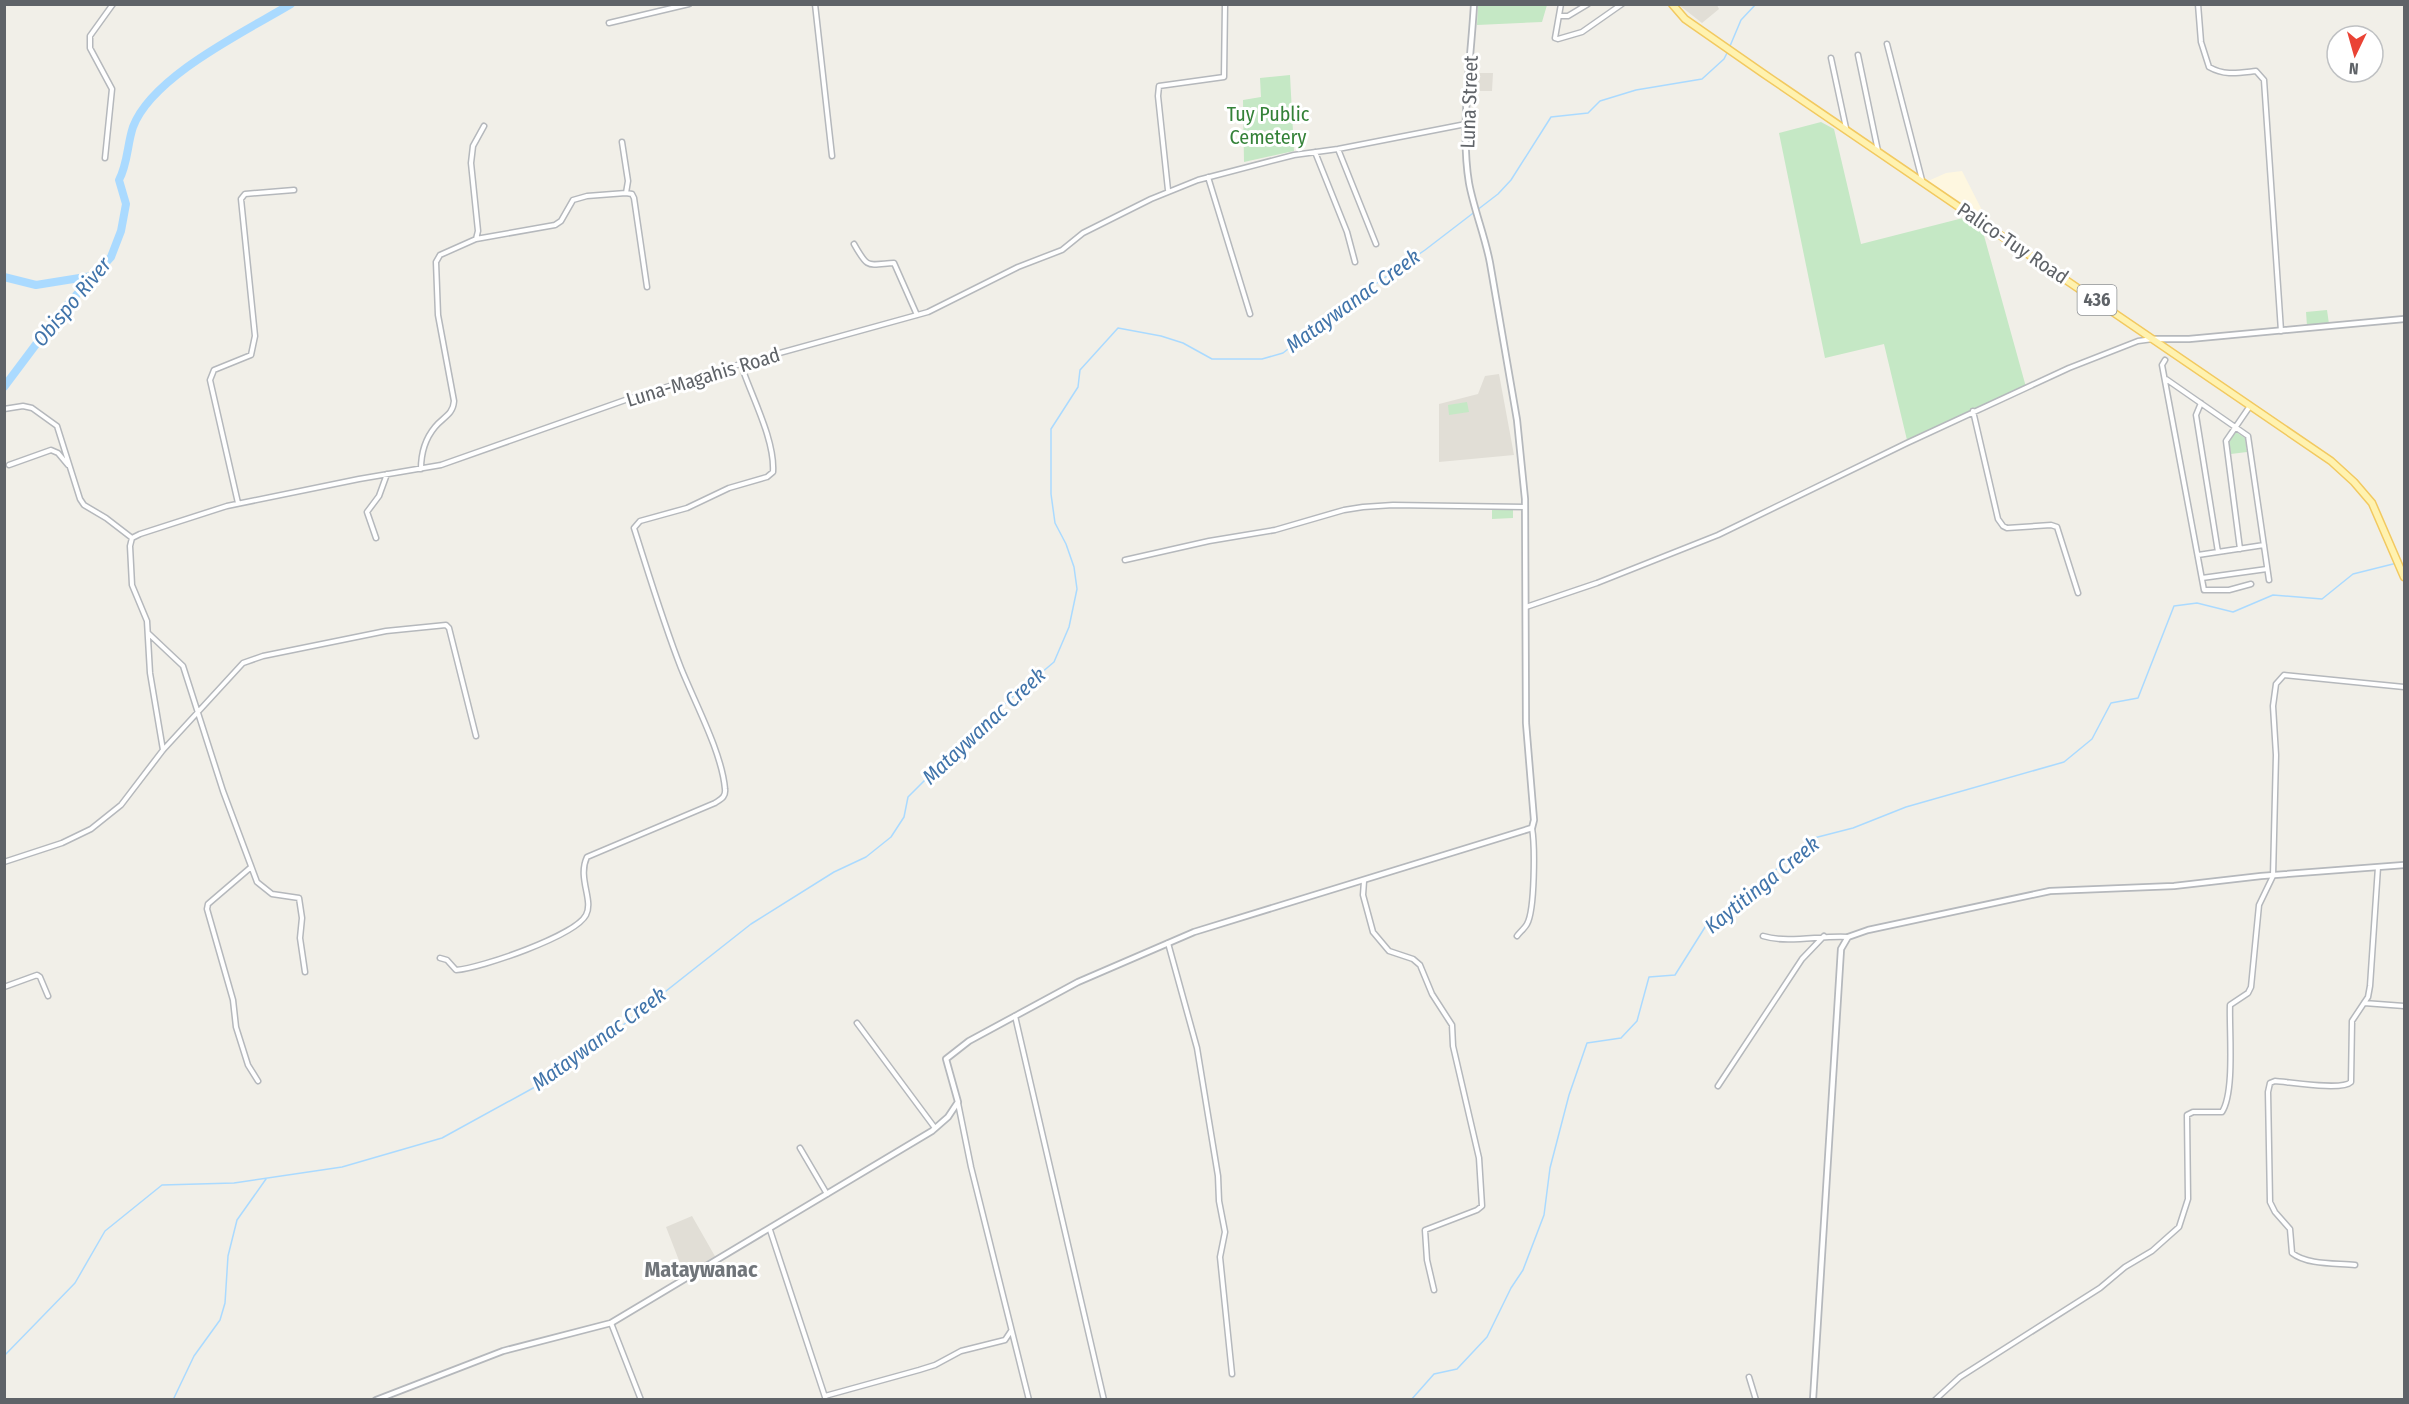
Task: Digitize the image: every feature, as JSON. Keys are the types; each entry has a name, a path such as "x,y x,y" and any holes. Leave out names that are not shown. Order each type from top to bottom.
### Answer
{"main road":[{"name":"Palico-Tuy Road","path":"1672,4 1685,19 1713,39 2331,461 2355,482 2372,503 2404,576"}],"street":[{"path":"105,158 112,89 90,48 90,36 113,4"},
{"path":"609,23 688,4"},
{"path":"815,4 832,156"},
{"path":"1168,190 1158,96 1159,86 1224,77 1225,4"},
{"name":"Luna Street","path":"1474,4 1467,124 1468,170 1473,199 1482,226 1517,420 1525,507 1526,723 1534,820 1532,828"},
{"path":"1562,4 1555,38 1558,39 1582,32 1622,4"},
{"path":"1559,16 1568,16 1588,4"},
{"path":"2198,4 2201,42 2209,67 2219,73 2229,74 2256,71 2264,80 2281,332"},
{"path":"1887,44 1922,180"},
{"path":"1858,55 1878,151"},
{"path":"1831,58 1846,129"},
{"name":"Luna-Magahis Road","path":"132,538 238,504 451,462 631,398 747,362 928,312 1018,267 1062,250 1083,233 1168,190 1208,177 1294,155 1338,149 1467,124"},
{"path":"476,239 478,231 471,163 473,146 484,126"},
{"path":"622,142 628,181 626,193"},
{"path":"1338,149 1376,243"},
{"path":"1316,152 1347,232 1355,262"},
{"path":"1208,177 1250,314"},
{"path":"238,504 210,380 214,370 251,355 254,347 255,336 241,199 245,194 294,190"},
{"path":"421,469 421,453 434,428 454,409 438,315 436,262 440,255 476,239 555,225 561,221 573,200 587,196 626,193 632,194 634,198 647,287"},
{"path":"854,244 865,263 869,265 894,263 917,315"},
{"path":"1526,607 1597,583 1718,535 1973,411 2099,355 2138,341 2281,332 2404,319"},
{"path":"2165,360 2162,365 2164,378 2204,590 2229,590 2251,584"},
{"path":"440,958 447,960 456,970 462,970 489,963 558,936 580,922 587,914 588,905 582,871 587,857 705,808 723,798 725,793 723,779 708,731 680,666 655,597 634,528 640,521 687,508 729,488 767,477 773,472 768,441 744,373 747,362"},
{"path":"2164,378 2249,439 2269,580"},
{"path":"2201,403 2196,415 2218,552"},
{"path":"2240,549 2226,444 2251,405"},
{"path":"4,409 23,406 32,408 57,426 80,499 84,505 132,538 130,546 132,585 147,621 150,673 163,750"},
{"path":"1973,411 1998,519 2007,528 2051,525 2057,527 2078,593"},
{"path":"9,465 51,450 58,453 71,468"},
{"path":"376,538 367,512 379,496 387,474"},
{"path":"1125,560 1199,543 1275,530 1344,510 1364,507 1393,505 1525,507"},
{"path":"2198,555 2264,545"},
{"path":"2202,578 2267,569"},
{"path":"4,862 62,843 91,829 121,805 163,750 243,663 263,656 387,631 446,625 449,628 476,736"},
{"path":"147,633 183,666 250,868 257,882 272,894 299,898 302,918 300,938 305,972"},
{"path":"1935,1400 1960,1377 2100,1288 2125,1267 2152,1251 2179,1227 2188,1199 2187,1115 2193,1112 2222,1112 2226,1108 2230,1076 2230,1005 2248,993 2251,987 2259,905 2273,876 2276,797 2273,706 2276,684 2284,675 2404,687"},
{"path":"1029,1400 946,1059 969,1041 1078,982 1194,932 1532,828 1534,840 1530,914 1526,926 1517,936"},
{"path":"1763,936 1785,940 1824,936 1848,937 1868,930 2050,891 2174,886 2404,865"},
{"path":"2355,1265 2319,1262 2300,1258 2292,1253 2290,1229 2275,1212 2270,1202 2268,1092 2270,1083 2275,1081 2349,1085 2352,1075 2352,1021 2354,1014 2364,1004 2370,986 2378,867"},
{"path":"250,868 208,904 207,909 233,1000 236,1027 249,1065 258,1081"},
{"path":"1364,880 1363,895 1373,932 1389,951 1413,959 1420,964 1432,994 1452,1025 1453,1046 1479,1158 1482,1206 1425,1230 1426,1260 1434,1290"},
{"path":"1718,1086 1802,959 1824,936"},
{"path":"1813,1400 1841,949 1848,937"},
{"path":"1168,943 1197,1048 1218,1176 1219,1201 1225,1232 1220,1257 1232,1374"},
{"path":"4,987 37,975 40,976 48,996"},
{"path":"2364,1004 2404,1006"},
{"path":"1015,1016 1104,1400"},
{"path":"857,1023 935,1128"},
{"path":"376,1400 503,1351 611,1323 770,1230 935,1128 948,1117 958,1102"},
{"path":"800,1148 827,1194"},
{"path":"770,1230 826,1398 935,1365 961,1351 1005,1340 1012,1330"},
{"path":"611,1323 641,1400"},
{"path":"1749,1377 1756,1400"}],"shaded area":[{"path":"1679,5 1717,5 1719,9 1702,23"},
{"path":"1474,73 1493,73 1492,91 1474,91"},
{"path":"1962,171 1984,214 1982,216 1928,181 1946,173"},
{"path":"1499,374 1514,455 1439,462 1439,404 1478,394 1485,376"},
{"path":"692,1216 716,1258 685,1276 666,1227"}],"green space":[{"path":"1478,4 1547,5 1542,22 1477,25"},
{"name":"Tuy Public Cemetery","path":"1290,75 1294,151 1244,162 1243,100 1261,97 1260,78"},
{"path":"1821,122 1834,129 1861,244 1963,218 1983,232 2026,387 1907,440 1884,344 1825,358 1779,133"},
{"path":"2327,310 2329,324 2307,326 2306,312"},
{"path":"1467,402 1469,412 1449,415 1448,405"},
{"path":"2236,432 2245,438 2247,452 2231,454 2229,442"},
{"path":"1492,509 1513,509 1513,518 1492,519"}],"waterway":[{"name":"Obispo River","path":"4,387 58,315 111,257 121,231 126,204 119,180 133,127 143,108 179,73 226,41 291,4"},
{"name":"Mataywanac Creek","path":"1730,46 1741,20 1756,4"},
{"name":"Mataywanac Creek","path":"4,1356 75,1283 105,1231 162,1185 234,1183 342,1167 442,1138 535,1087 609,1036 751,924 834,872 866,857 891,837 904,817 908,797 982,723 1054,662 1069,627 1077,589 1074,567 1055,523 1051,494 1051,429 1078,387 1080,370 1118,328 1161,336 1183,343 1212,359 1262,359 1283,353 1336,311 1425,250 1498,194 1511,180 1551,117 1588,113 1600,101 1636,90 1702,79 1724,59 1728,51"},
{"path":"4,277 36,285 92,276"},
{"name":"Kaytitinga Creek","path":"1411,1400 1434,1374 1457,1369 1487,1337 1511,1288 1523,1270 1544,1215 1550,1168 1569,1095 1587,1043 1621,1038 1637,1021 1649,977 1675,975 1707,924 1738,908 1772,873 1814,838 1853,828 1906,807 2064,762 2092,739 2111,703 2138,698 2174,606 2197,603 2233,612 2273,595 2322,599 2353,574 2397,563"},
{"path":"173,1400 194,1356 220,1320 225,1303 228,1256 237,1220 266,1179"}],"district":[{"name":"Mataywanac","path":"701,1269"}]}
